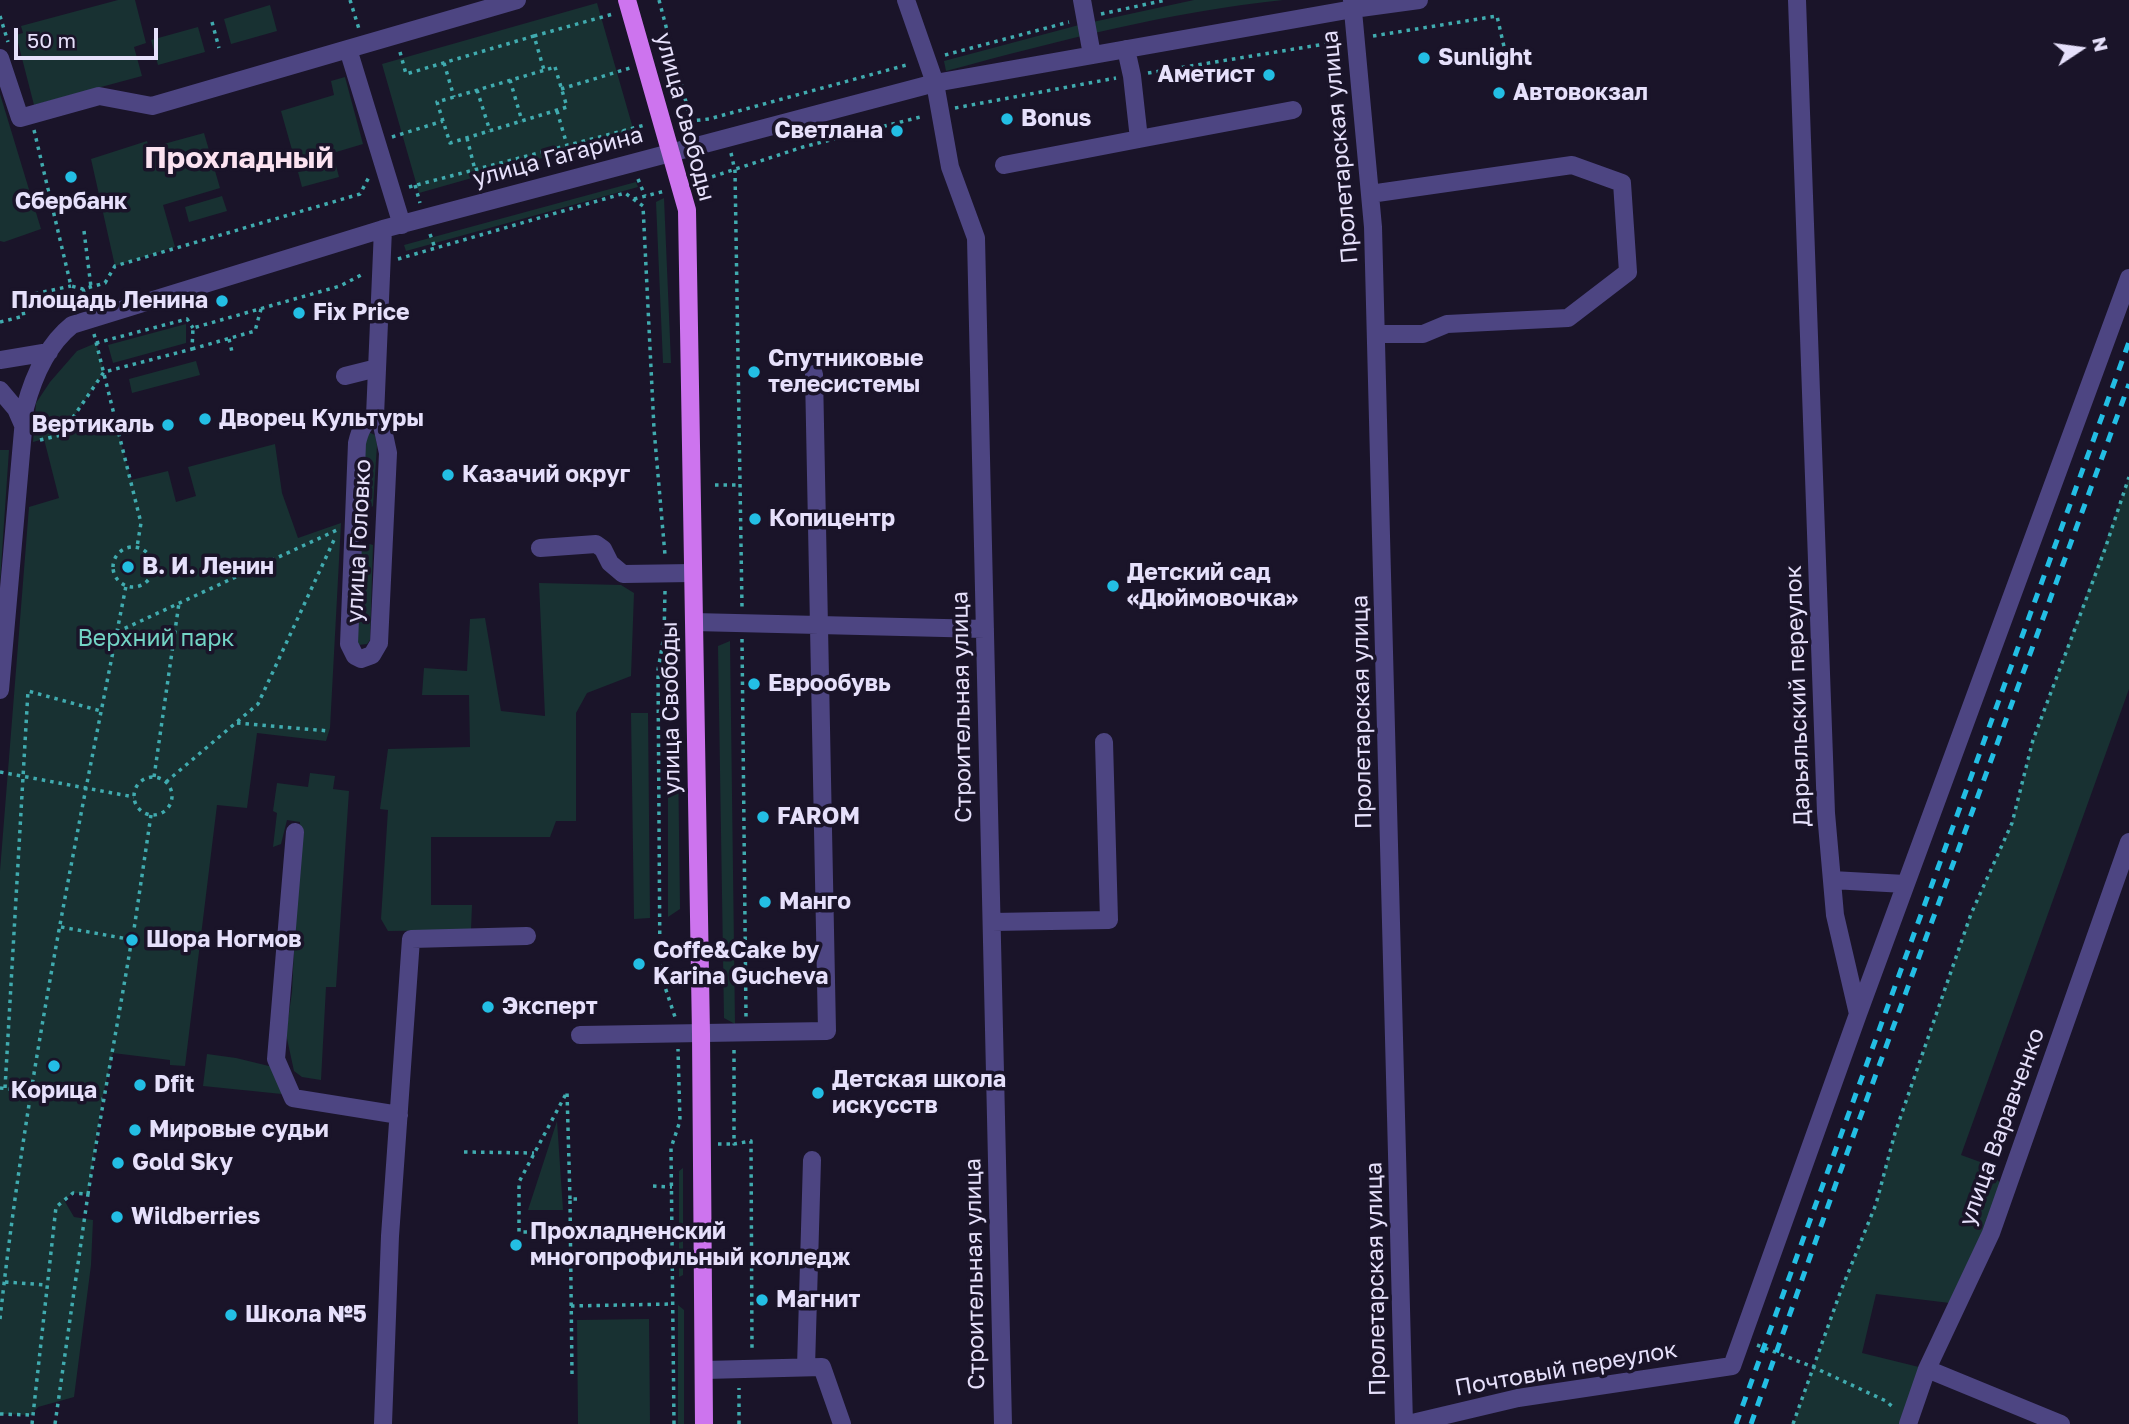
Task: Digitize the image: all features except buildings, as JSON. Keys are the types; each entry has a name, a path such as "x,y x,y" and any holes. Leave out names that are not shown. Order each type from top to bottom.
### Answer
{"main road":[{"name":"улица Свободы","path":"621,6 663,123 687,210 701,1034 704,1424"}],"street":[{"path":"6,56 20,118 99,96 152,106 517,0"},
{"name":"Строительная улица","path":"906,0 934,83 950,167 976,237 1003,1424"},
{"name":"улица Гагарина","path":"0,690 29,392 49,352 72,325 383,229 934,83 1352,5 1419,0"},
{"name":"Дарьяльский переулок","path":"1797,0 1826,813 1835,915 1858,1014"},
{"name":"Пролетарская улица","path":"1352,5 1370,194 1377,334 1406,1424"},
{"path":"1084,9 1092,55"},
{"path":"356,47 377,142 402,225"},
{"path":"1126,49 1139,139"},
{"path":"1004,165 1293,110"},
{"path":"1370,194 1572,165 1622,183 1628,272 1568,318 1447,324 1423,334 1377,334"},
{"name":"улица Головко","path":"346,528 349,643 352,654 361,659 370,657 377,649 385,527 388,453 382,425 375,416 383,229"},
{"path":"1741,1340 1905,884 2129,278"},
{"path":"0,359 49,352"},
{"path":"345,376 377,368"},
{"path":"580,1035 827,1031 814,374"},
{"path":"0,390 16,410 23,433"},
{"path":"375,416 365,422 359,432 346,528 385,527"},
{"path":"540,548 596,544 603,549 610,563 623,574 693,573"},
{"path":"694,622 985,629"},
{"path":"992,922 1109,920 1104,742"},
{"path":"295,832 276,1059 293,1098 399,1115"},
{"name":"улица Варавченко","path":"1908,1422 1927,1369 1991,1233 2129,842"},
{"path":"1832,880 1905,884"},
{"path":"383,1424 389,1256 411,939 527,936"},
{"path":"806,1367 812,1160"},
{"name":"Почтовый переулок","path":"1406,1424 1518,1398 1732,1366 1741,1340"},
{"path":"705,1370 822,1367 842,1424"},
{"path":"1927,1369 2061,1424"}],"path":[{"path":"350,0 356,47"},
{"path":"659,0 691,121"},
{"path":"407,188 647,124 722,116 926,60 1084,9 1166,0"},
{"path":"395,36 406,74 534,36 621,6"},
{"path":"0,16 6,56"},
{"path":"634,199 735,170 803,146 940,112 1132,76 1497,16 1505,51"},
{"path":"212,22 219,48"},
{"path":"534,36 544,70"},
{"path":"444,63 454,97"},
{"path":"555,66 567,107 450,143 437,102 544,70 555,66"},
{"path":"562,89 631,68"},
{"path":"510,80 522,121"},
{"path":"477,90 490,131"},
{"path":"557,111 567,145"},
{"path":"30,115 71,286"},
{"path":"377,142 443,121"},
{"path":"467,138 475,170"},
{"path":"735,170 747,1013 732,1055 734,1144 751,1141 752,1352 739,1377 739,1424"},
{"path":"0,322 24,316 20,297 71,286 83,289 105,283 115,266 360,194 372,172"},
{"path":"193,328 340,286 382,264 625,193 643,206 654,429 666,574 664,636 658,670 660,972 677,1023 678,1034 680,1121 671,1148 674,1424"},
{"path":"84,231 91,287"},
{"path":"23,433 33,442 61,435 104,372 256,331 261,309"},
{"path":"136,547 141,523 96,343 187,319 193,328 192,349"},
{"path":"229,338 232,352"},
{"path":"1793,1424 1840,1293 1876,1205 1895,1133 1971,914 2012,823 2033,740 2105,549 2129,477"},
{"path":"715,485 740,485"},
{"path":"117,632 346,528"},
{"path":"166,782 258,704 346,528"},
{"path":"136,547 149,553 153,573 145,584 133,588 116,578 113,565 118,553 136,547"},
{"path":"0,1319 32,1091 86,788 126,586"},
{"path":"154,777 178,603"},
{"path":"101,711 28,691 3,1088 102,1100"},
{"path":"235,723 329,731"},
{"path":"0,772 134,797"},
{"path":"154,777 166,782 172,792 170,804 162,813 151,815 141,811 134,797 137,785 142,780 154,777"},
{"path":"131,944 136,940 133,936 151,815"},
{"path":"61,927 128,939 133,936"},
{"path":"55,1424 102,1100 113,1053 131,944 128,939"},
{"path":"570,1232 519,1232 519,1182 567,1092 570,1199 572,1374"},
{"path":"464,1152 534,1153"},
{"path":"653,1186 672,1186"},
{"path":"32,1424 56,1207 73,1193 88,1194"},
{"path":"570,1199 580,1199"},
{"path":"5,1282 46,1285"},
{"path":"571,1306 673,1304"},
{"path":"1741,1340 1814,1367 1886,1401 1908,1422"},
{"path":"0,1414 32,1415"}],"green space":[{"path":"118,0 135,0 146,43 134,47 142,76 34,105 16,35 23,33 21,26"},
{"path":"1194,0 1283,0 1155,20 946,71 944,61 1079,25"},
{"path":"597,3 634,132 419,193 382,64"},
{"path":"270,5 277,31 231,44 224,19"},
{"path":"198,27 205,52 158,65 151,40"},
{"path":"345,77 363,144 296,164 281,111 334,95 331,81"},
{"path":"0,94 41,229 4,242 0,241"},
{"path":"204,133 220,188 163,205 175,247 115,266 91,159 147,141 149,148"},
{"path":"335,162 339,177 302,187 298,172"},
{"path":"636,182 638,187 406,251 404,245"},
{"path":"222,196 227,211 189,222 185,207"},
{"path":"664,198 671,363 663,363 656,202"},
{"path":"186,324 186,343 113,363 108,345"},
{"name":"Верхний парк","path":"96,343 104,372 62,434 115,421 131,480 168,471 176,502 196,496 188,467 275,444 282,493 298,538 341,523 330,728 326,741 257,733 247,808 217,805 185,1066 170,1065 170,1060 113,1053 102,1099 88,1194 73,1193 64,1200 74,1217 93,1220 91,1265 74,1397 38,1407 31,1415 0,1414 0,871 29,507 59,498 44,439 33,442 36,403 77,351"},
{"path":"196,361 200,375 132,393 129,379"},
{"path":"366,431 375,435 377,445 373,506 361,511"},
{"path":"0,450 9,450 0,582"},
{"path":"2129,478 2129,689 1961,1155 1983,1163 2006,1190 1958,1304 1876,1294 1862,1353 1927,1369 1908,1424 1793,1424 1840,1293 1876,1204 1895,1133 1971,914 2012,823 2033,740"},
{"path":"363,542 373,545 370,640 367,644 358,645 355,639 359,546"},
{"path":"539,583 621,585 634,593 631,676 587,693 576,713 576,821 556,821 550,837 431,837 431,905 472,905 471,930 388,931 381,919 388,810 380,809 388,749 470,747 469,695 422,695 424,668 467,671 470,619 485,618 501,711 545,716"},
{"path":"730,641 735,1024 724,1018 718,646"},
{"path":"631,713 648,713 650,918 634,919"},
{"path":"678,752 680,909 668,917 668,753"},
{"path":"310,773 335,776 333,789 349,791 336,987 326,987 321,1080 302,1077 294,1071 286,1034 292,992 300,822 287,820 281,844 273,847 277,813 273,811 277,783 308,787"},
{"path":"207,1054 273,1067 282,1094 203,1086"},
{"path":"557,1121 563,1210 528,1210"},
{"path":"683,1168 683,1275 679,1277 679,1171"},
{"path":"678,1305 684,1310 684,1424 678,1424"},
{"path":"649,1319 650,1424 578,1424 577,1320"}],"railway":[{"path":"1736,1424 2129,342"},
{"path":"1751,1424 1839,1175 2129,384"}],"place":[{"name":"Sunlight","path":"1424,58"},
{"name":"Аметист","path":"1269,75"},
{"name":"Автовокзал","path":"1499,93"},
{"name":"Bonus","path":"1007,119"},
{"name":"Светлана","path":"897,131"},
{"name":"Сбербанк","path":"71,177"},
{"name":"Площадь Ленина","path":"222,301"},
{"name":"Fix Price","path":"299,313"},
{"name":"Спутниковые телесистемы","path":"754,372"},
{"name":"Дворец Культуры","path":"205,419"},
{"name":"Вертикаль","path":"168,425"},
{"name":"Казачий округ","path":"448,475"},
{"name":"Копицентр","path":"755,519"},
{"name":"В. И. Ленин","path":"128,567"},
{"name":"Детский сад «Дюймовочка»","path":"1113,586"},
{"name":"Еврообувь","path":"754,684"},
{"name":"FAROM","path":"763,817"},
{"name":"Манго","path":"765,902"},
{"name":"Шора Ногмов","path":"132,940"},
{"name":"Coffe&Cake by Karina Gucheva","path":"639,964"},
{"name":"Эксперт","path":"488,1007"},
{"name":"Корица","path":"54,1066"},
{"name":"Dfit","path":"140,1085"},
{"name":"Детская школа искусств","path":"818,1093"},
{"name":"Мировые судьи","path":"135,1130"},
{"name":"Gold Sky","path":"118,1163"},
{"name":"Wildberries","path":"117,1217"},
{"name":"Прохладненский многопрофильный колледж","path":"516,1245"},
{"name":"Магнит","path":"762,1300"},
{"name":"Школа №5","path":"231,1315"}],"district":[{"name":"Прохладный","path":"239,158"}]}
